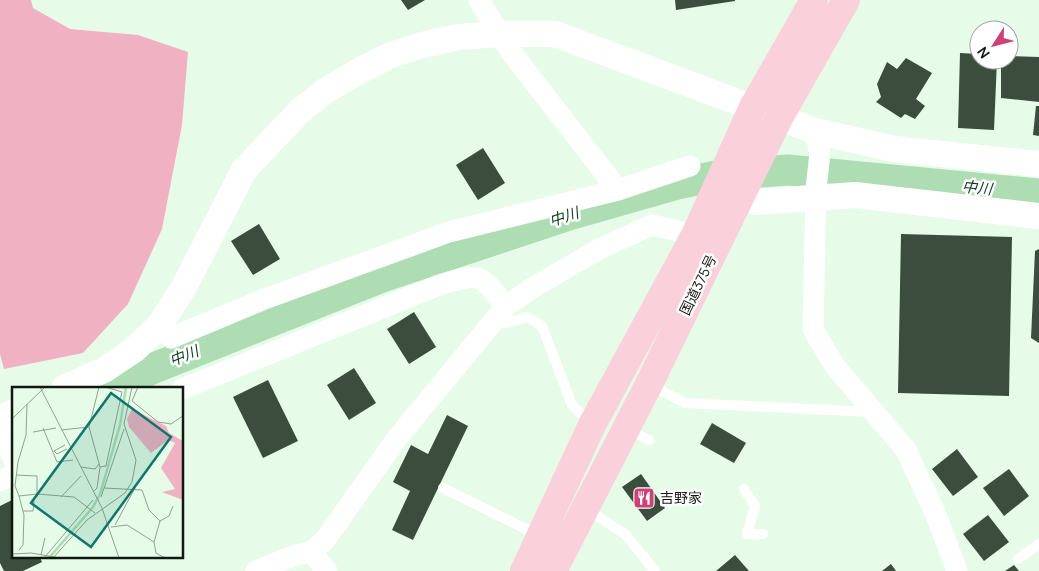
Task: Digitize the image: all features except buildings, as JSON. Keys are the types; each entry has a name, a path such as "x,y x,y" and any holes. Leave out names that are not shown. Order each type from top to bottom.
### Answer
{"highway":[{"name":"国道375号","path":"524,571 592,425 698,227 753,107 814,0"},
{"name":"国道375号","path":"553,571 585,508 637,434 649,384 779,118 846,0"}],"street":[{"path":"479,0 500,34 535,83 618,190"},
{"path":"66,387 104,370 134,350 158,326 184,287 244,170 300,112 325,91 390,56 422,45 450,39 500,34 555,34 753,107 779,118 818,142 1039,164"},
{"path":"818,142 813,329 834,365 906,450 936,515 957,571"},
{"path":"158,326 171,338 262,300 449,232 618,190 690,166"},
{"path":"740,197 757,202 816,194 856,195 1039,216"},
{"path":"256,571 296,555 311,552 325,540 398,437 506,306 532,288 601,248 652,225 698,227"},
{"path":"184,388 439,285 472,275 484,279 506,306"},
{"path":"0,418 12,413"},
{"path":"0,430 12,457"},
{"path":"0,480 12,475"},
{"path":"311,552 327,571"}],"lane":[{"path":"492,323 506,323 527,318 542,326 572,405 592,425"},
{"path":"649,384 685,403 873,412"},
{"path":"443,488 541,536"},
{"path":"744,489 755,506 747,534 763,534"},
{"path":"585,508 625,534 655,571"},
{"path":"1018,558 1039,544"}],"shaded area":[{"path":"0,0 31,0 33,8 70,29 138,35 188,52 182,125 162,229 128,304 83,353 4,369 0,354"}],"waterway":[{"name":"中川","path":"116,387 154,368 382,277 572,214 677,184 721,175 788,170 1039,194"}],"place":[{"name":"吉野家","path":"644,498"}]}
